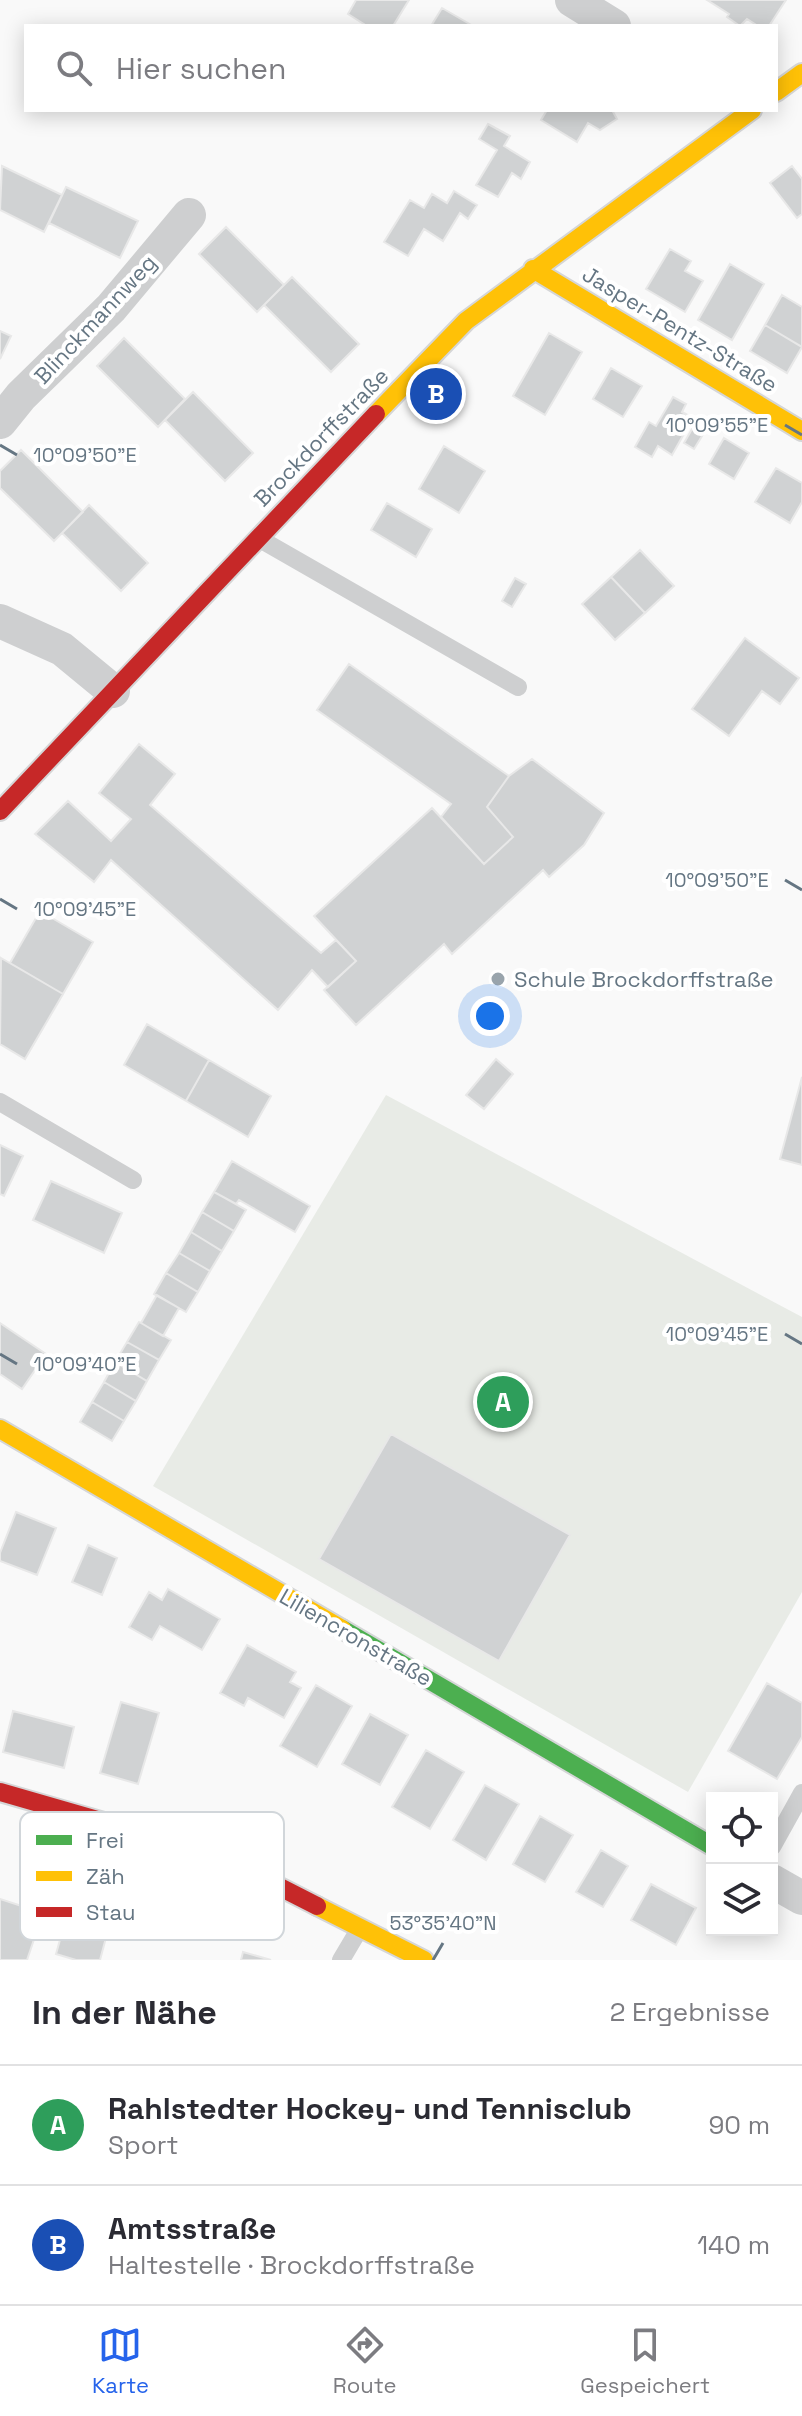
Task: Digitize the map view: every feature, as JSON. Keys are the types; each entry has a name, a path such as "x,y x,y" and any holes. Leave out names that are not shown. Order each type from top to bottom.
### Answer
{"street":[{"path":"572,0 611,24"},
{"name":"Brockdorffstraße","path":"778,90 802,73"},
{"name":"Brockdorffstraße","path":"0,811 466,321 748,112"},
{"name":"Blinckmannweg","path":"0,422 21,396 111,308 189,215"},
{"name":"Jasper-Pentz-Straße","path":"533,269 802,431"},
{"path":"0,621 62,649 113,691"},
{"name":"Liliencronstraße","path":"0,1429 706,1842"},
{"path":"0,1792 69,1812"},
{"path":"778,1884 802,1898"},
{"path":"284,1889 418,1959"}],"lane":[{"path":"258,538 518,687"},
{"path":"0,1102 133,1180"},
{"path":"778,1836 802,1793"},
{"path":"341,1960 360,1928"}],"shaded area":[{"path":"386,1095 802,1317 802,1592 688,1792 153,1486"}],"building":[{"path":"356,0 409,0 394,24 364,24 348,14"},
{"path":"707,0 786,0 770,24 755,24 747,19 737,24 727,17 729,14"},
{"path":"442,8 470,24 432,24"},
{"path":"546,112 613,112 617,119 600,130 588,123 577,142 541,120"},
{"path":"488,124 510,136 504,146 530,162 521,179 512,173 498,197 476,185 497,150 479,139"},
{"path":"2,166 62,195 44,232 0,210"},
{"path":"792,166 802,179 802,214 797,218 770,183"},
{"path":"66,187 138,221 120,258 49,223"},
{"path":"454,191 477,205 468,219 460,213 443,241 424,229 408,256 384,242 410,200 424,208 432,194 447,203"},
{"path":"226,227 284,285 257,312 199,254"},
{"path":"670,249 691,261 685,271 703,281 685,312 646,289"},
{"path":"730,264 764,284 732,340 698,320"},
{"path":"292,277 359,344 331,372 264,305"},
{"path":"782,295 802,307 802,347 765,325"},
{"path":"765,325 802,347 787,373 750,351"},
{"path":"0,331 11,336 0,359"},
{"path":"549,333 582,352 545,415 513,396"},
{"path":"124,338 185,399 158,427 97,366"},
{"path":"611,368 642,386 623,417 593,399"},
{"path":"193,392 253,453 225,481 165,420"},
{"path":"673,397 686,404 682,412 693,418 672,455 658,446 652,457 635,447 649,422 656,426"},
{"path":"696,422 707,428 694,449 684,443"},
{"path":"724,438 749,453 734,479 709,464"},
{"path":"444,446 485,471 459,513 419,489"},
{"path":"21,450 83,512 54,541 0,488 0,471"},
{"path":"776,468 802,483 802,502 790,523 755,502"},
{"path":"387,503 432,529 416,557 371,530"},
{"path":"89,505 148,563 121,591 62,533"},
{"path":"640,550 674,586 645,613 611,577"},
{"path":"611,577 645,613 615,640 582,604"},
{"path":"515,578 526,584 512,607 502,601"},
{"path":"745,638 799,678 780,704 762,691 729,736 692,709"},
{"path":"349,664 509,776 487,807 513,837 484,864 441,817 451,804 317,710"},
{"path":"139,744 175,774 150,805 321,953 336,940 356,961 328,987 312,970 278,1010 111,860 94,882 35,834 68,801 111,841 131,819 99,793"},
{"path":"532,759 604,813 584,845 549,877 543,870 452,954 444,944 356,1025 324,990 356,961 314,916 432,808 484,864 513,837 487,807 509,776"},
{"path":"40,911 93,942 63,994 10,963"},
{"path":"1,958 63,994 25,1059 0,1044"},
{"path":"147,1024 209,1060 186,1101 124,1065"},
{"path":"496,1059 513,1074 484,1109 466,1095"},
{"path":"209,1060 271,1096 248,1137 186,1101"},
{"path":"802,1077 802,1165 780,1159"},
{"path":"0,1145 23,1156 4,1196 0,1194"},
{"path":"232,1161 310,1206 295,1232 239,1200 236,1204 214,1192"},
{"path":"51,1181 122,1213 104,1253 33,1220"},
{"path":"214,1192 246,1210 234,1231 202,1212"},
{"path":"202,1212 234,1231 222,1251 191,1232"},
{"path":"191,1232 222,1251 210,1271 179,1253"},
{"path":"179,1253 210,1271 198,1292 166,1273"},
{"path":"166,1273 198,1292 186,1312 154,1294"},
{"path":"157,1295 179,1308 163,1336 141,1323"},
{"path":"139,1322 171,1340 159,1360 127,1342"},
{"path":"0,1323 46,1354 22,1389 0,1374"},
{"path":"127,1342 159,1360 147,1381 115,1362"},
{"path":"115,1362 147,1381 136,1401 104,1382"},
{"path":"104,1382 136,1401 124,1421 92,1402"},
{"path":"92,1402 124,1421 112,1441 80,1422"},
{"path":"391,1434 570,1535 499,1661 319,1559"},
{"path":"16,1512 56,1528 37,1575 0,1561 0,1553"},
{"path":"88,1545 117,1558 102,1595 72,1582"},
{"path":"168,1589 220,1619 202,1650 160,1626 152,1640 129,1627 149,1592 162,1600"},
{"path":"247,1645 296,1672 290,1682 301,1688 284,1718 248,1698 244,1706 220,1693"},
{"path":"767,1683 802,1703 802,1737 777,1779 728,1751"},
{"path":"316,1685 352,1706 317,1767 280,1746"},
{"path":"121,1702 159,1713 138,1784 100,1773"},
{"path":"13,1711 74,1727 64,1768 3,1752"},
{"path":"370,1714 408,1735 380,1785 342,1764"},
{"path":"426,1750 464,1772 430,1829 392,1807"},
{"path":"485,1785 519,1804 486,1860 453,1840"},
{"path":"540,1816 573,1835 545,1882 513,1864"},
{"path":"601,1850 628,1866 603,1907 576,1892"},
{"path":"651,1884 696,1908 676,1945 631,1920"},
{"path":"0,1899 20,1906 20,1940 34,1940 27,1960 0,1960"},
{"path":"60,1940 105,1940 100,1960 76,1960 56,1954"},
{"path":"243,1952 271,1960 241,1960"}],"traffic: fast":[{"path":"342,1629 706,1842"}],"traffic: slow":[{"path":"778,91 802,73"},
{"path":"376,414 466,321 749,112"},
{"path":"533,269 802,431"},
{"path":"0,1429 342,1629"},
{"path":"317,1906 424,1960"}],"traffic: jam":[{"path":"0,811 376,414"},
{"path":"0,1792 69,1812"},
{"path":"284,1889 317,1906"}],"place":[{"name":"Amtsstraße","path":"436,394"},
{"name":"Schule Brockdorffstraße","path":"498,979"},
{"name":"Rahlstedter Hockey- und Tennisclub","path":"503,1402"}]}
